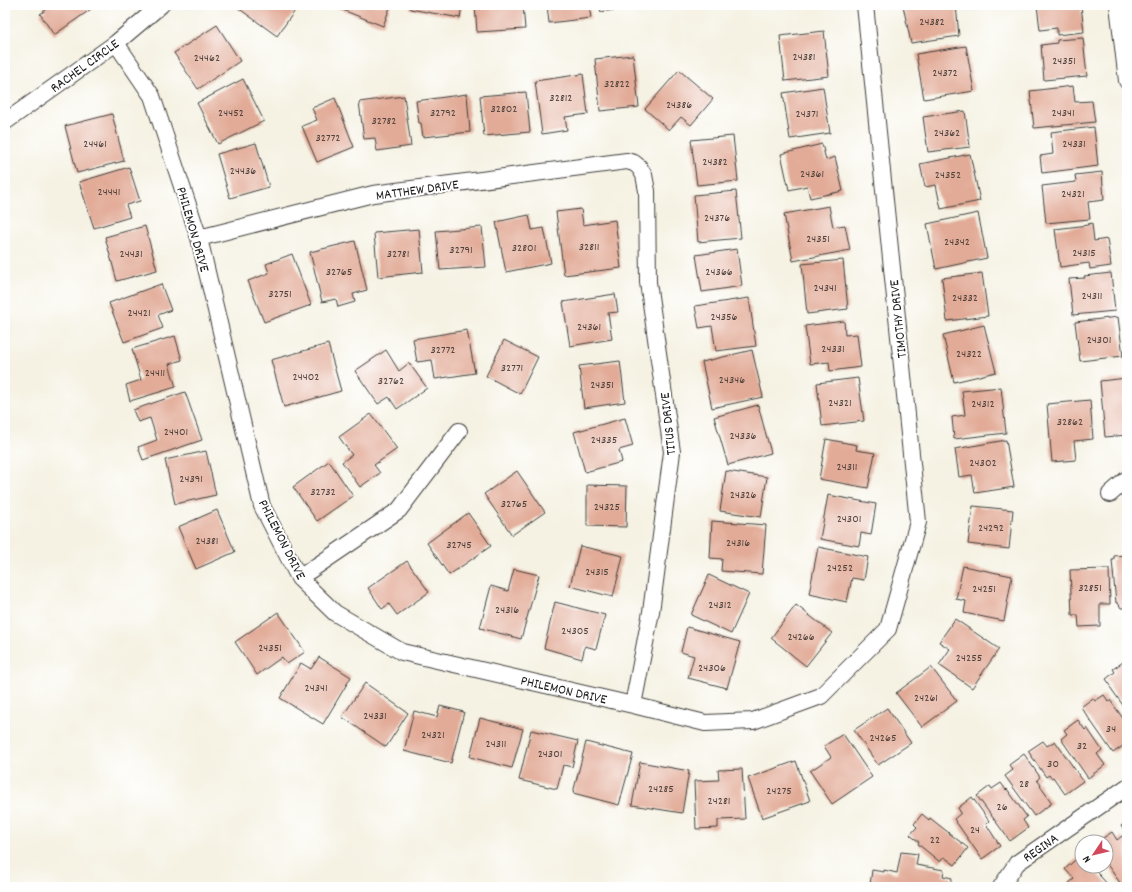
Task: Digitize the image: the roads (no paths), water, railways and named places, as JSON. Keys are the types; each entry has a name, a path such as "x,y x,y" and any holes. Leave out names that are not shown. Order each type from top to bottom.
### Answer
{"street":[{"name":"RACHEL CIRCLE","path":"5,122 116,43 161,5"},
{"name":"TIMOTHY DRIVE","path":"865,5 918,522 888,629"},
{"path":"1118,5 1127,81"},
{"name":"PHILEMON DRIVE","path":"116,43 152,96 199,238 262,506 299,578 335,613 402,652 705,723 753,721 821,696 888,629"},
{"name":"MATTHEW DRIVE","path":"199,238 373,194 627,161 634,163 639,167"},
{"name":"TITUS DRIVE","path":"633,705 651,612 672,452 648,282 647,191 644,175 639,167"},
{"path":"299,578 400,510 459,432"},
{"path":"1110,494 1127,479"},
{"name":"REGINA","path":"1001,887 1017,863 1127,787"}]}
